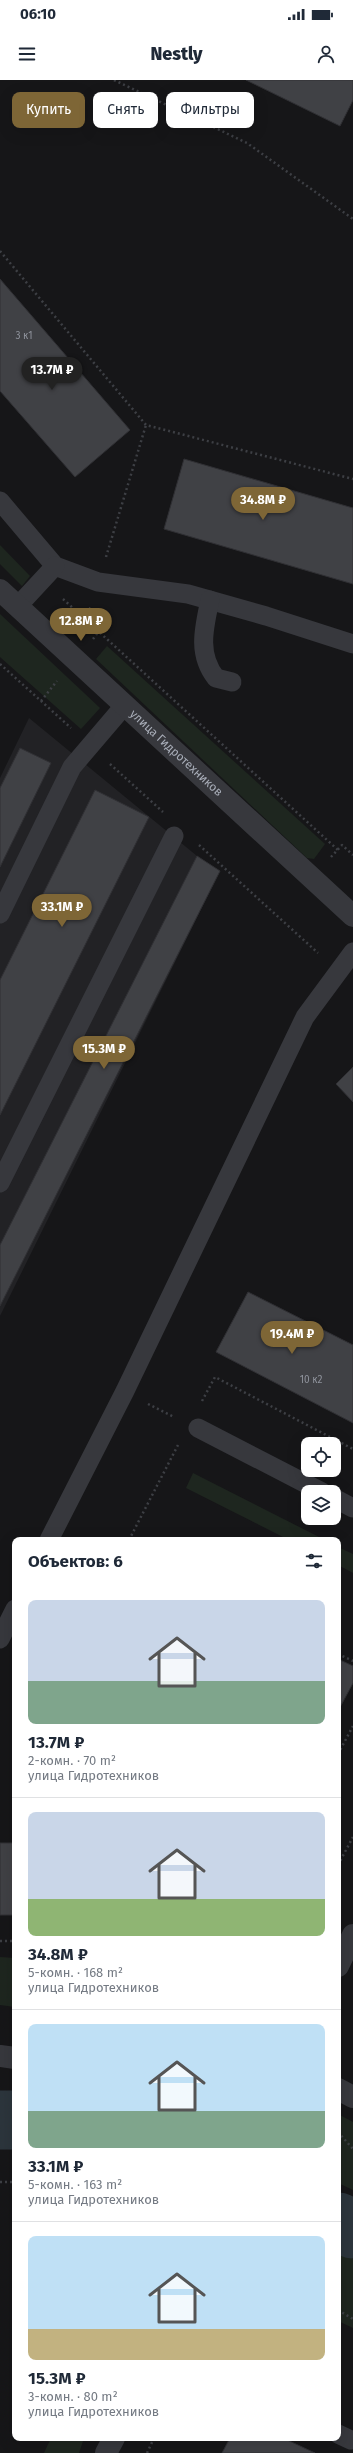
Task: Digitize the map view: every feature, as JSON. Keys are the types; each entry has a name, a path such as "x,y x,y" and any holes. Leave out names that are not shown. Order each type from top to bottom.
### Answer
{"street":[{"name":"улица Гидротехников","path":"0,590 353,916"},
{"path":"341,1960 353,1936"},
{"path":"0,2056 12,2058"},
{"path":"341,2091 353,2097"},
{"path":"106,2453 112,2441"}],"lane":[{"path":"0,501 55,566 98,582 188,594 353,644"},
{"path":"17,607 55,566"},
{"path":"210,600 203,631 205,661 216,678 232,682"},
{"path":"0,914 72,767 124,706"},
{"path":"0,1183 174,836"},
{"path":"52,1537 125,1391 305,1016 353,952"},
{"path":"194,1426 308,1485"},
{"path":"341,1502 353,1508"},
{"path":"0,1639 12,1615"}],"path":[{"path":"114,80 247,143 353,219"},
{"path":"0,251 146,425 353,479"},
{"path":"106,558 146,425"},
{"path":"60,596 338,850 342,845 353,855"},
{"path":"0,664 76,733"},
{"path":"41,701 60,677"},
{"path":"109,762 167,816"},
{"path":"197,842 320,955"},
{"path":"131,1537 194,1426 215,1377 353,1449"},
{"path":"146,1403 194,1426"},
{"path":"341,1655 353,1661"},
{"path":"341,1748 353,1726"},
{"path":"341,1859 353,1836"},
{"path":"0,1941 12,1941"},
{"path":"341,2135 353,2149"},
{"path":"0,2182 12,2182"},
{"path":"341,2312 353,2319"},
{"path":"147,2453 153,2441"}],"shaded area":[{"path":"0,545 30,576 22,586 0,564"},
{"path":"0,614 100,708 81,729 0,657"},
{"path":"107,646 325,844 314,859 307,858 96,659"},
{"path":"29,718 197,856 220,871 0,1316 0,778"},
{"path":"193,1473 319,1537 283,1537 186,1488"},
{"path":"341,1548 353,1554 353,1573 341,1567"},
{"path":"0,1957 12,1958 12,2007 0,2005"},
{"path":"341,2116 353,2122 353,2190 341,2184"},
{"path":"341,2253 353,2259 353,2328 341,2322"},
{"path":"50,2441 83,2441 79,2453 44,2453"}],"building":[{"path":"246,80 353,80 353,100 340,126"},
{"path":"0,279 130,430 75,477 0,391"},
{"path":"184,459 353,508 353,584 164,529"},
{"path":"20,748 51,763 0,867 0,788"},
{"path":"95,790 149,817 0,1115 0,980"},
{"path":"197,856 220,871 0,1306 0,1245"},
{"path":"353,1067 353,1102 336,1084"},
{"path":"248,1292 353,1345 353,1423 216,1352"},
{"path":"341,1660 353,1666 353,1683 341,1705"},
{"path":"0,1843 12,1843 12,1915 0,1915"},
{"path":"228,2441 289,2441 315,2453 222,2453"}],"waterway":[{"path":"0,2120 12,2120"},
{"path":"341,2223 353,2229"}]}
